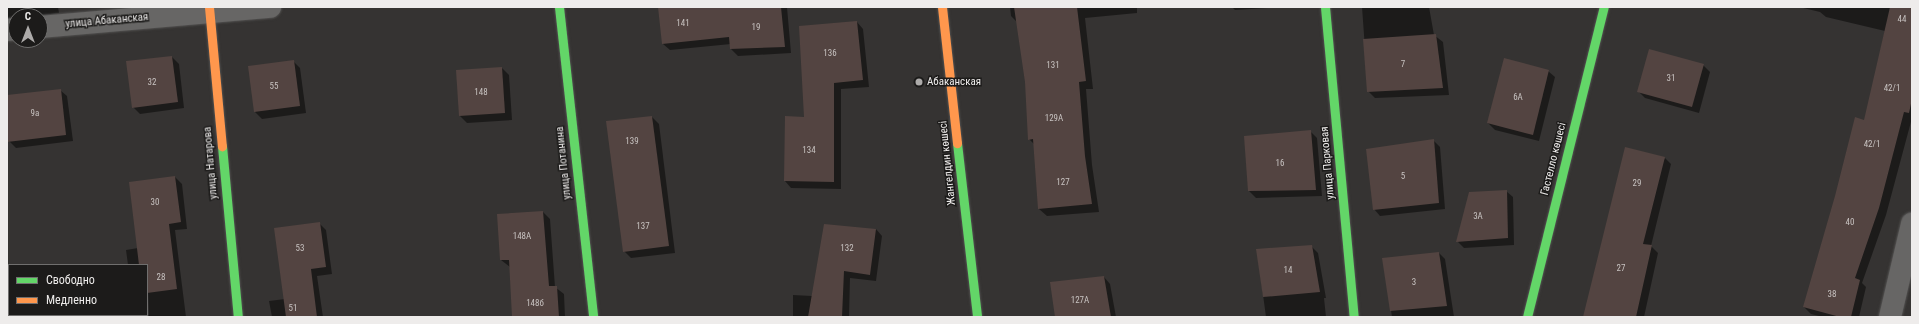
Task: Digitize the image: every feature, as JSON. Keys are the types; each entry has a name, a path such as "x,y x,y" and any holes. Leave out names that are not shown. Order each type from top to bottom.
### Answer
{"street":[{"name":"улица Абаканская","path":"48,26 209,10 270,7"},
{"name":"улица Потанина","path":"559,7 593,317"},
{"name":"Жангелдин көшесі","path":"942,7 977,317"},
{"name":"улица Парковая","path":"1325,7 1354,317"},
{"name":"Гастелло көшесі","path":"1527,317 1604,7"},
{"name":"улица Натарова","path":"209,10 238,317"},
{"path":"1890,317 1912,224"}],"building":[{"path":"658,7 781,7 785,47 730,49 729,37 662,44"},
{"path":"1014,7 1077,7 1086,81 1079,82 1085,156 1092,204 1038,209 1033,139 1028,140 1025,82"},
{"path":"1890,7 1912,7 1912,99 1909,113 1904,112 1879,208 1855,278 1860,280 1851,317 1840,317 1803,307 1835,196 1855,117 1864,120"},
{"path":"857,21 863,80 834,83 834,182 784,181 785,116 804,117 799,26"},
{"path":"1436,34 1443,88 1367,92 1363,39"},
{"path":"1649,49 1704,64 1692,107 1637,92"},
{"path":"172,56 178,102 132,108 126,61"},
{"path":"1504,58 1549,70 1533,135 1487,123"},
{"path":"294,60 300,106 254,112 248,66"},
{"path":"502,67 505,113 459,116 456,70"},
{"path":"61,89 66,135 7,142 7,95"},
{"path":"652,116 669,246 623,252 606,121"},
{"path":"1311,130 1316,190 1248,191 1244,136"},
{"path":"1434,139 1439,203 1373,210 1366,149"},
{"path":"1625,147 1665,157 1643,244 1652,245 1636,317 1583,317"},
{"path":"175,176 181,222 169,224 177,289 148,293 148,264 139,264 129,182"},
{"path":"1507,190 1508,238 1456,242 1469,192"},
{"path":"543,211 549,286 557,286 559,317 512,317 509,260 500,260 497,214"},
{"path":"320,222 326,267 311,269 317,317 286,317 274,228"},
{"path":"824,224 876,229 870,275 844,271 842,317 808,317"},
{"path":"1312,245 1320,292 1263,297 1256,249"},
{"path":"1439,252 1447,306 1390,311 1382,258"},
{"path":"1104,276 1111,317 1055,317 1050,282"}],"traffic: fast":[{"path":"559,7 593,317"},
{"path":"1325,7 1354,317"},
{"path":"1527,317 1604,7"},
{"path":"957,143 977,317"},
{"path":"222,146 238,317"}],"traffic: slow":[{"path":"209,7 222,146"},
{"path":"942,7 957,143"}],"place":[{"name":"Абаканская","path":"919,82"}]}
